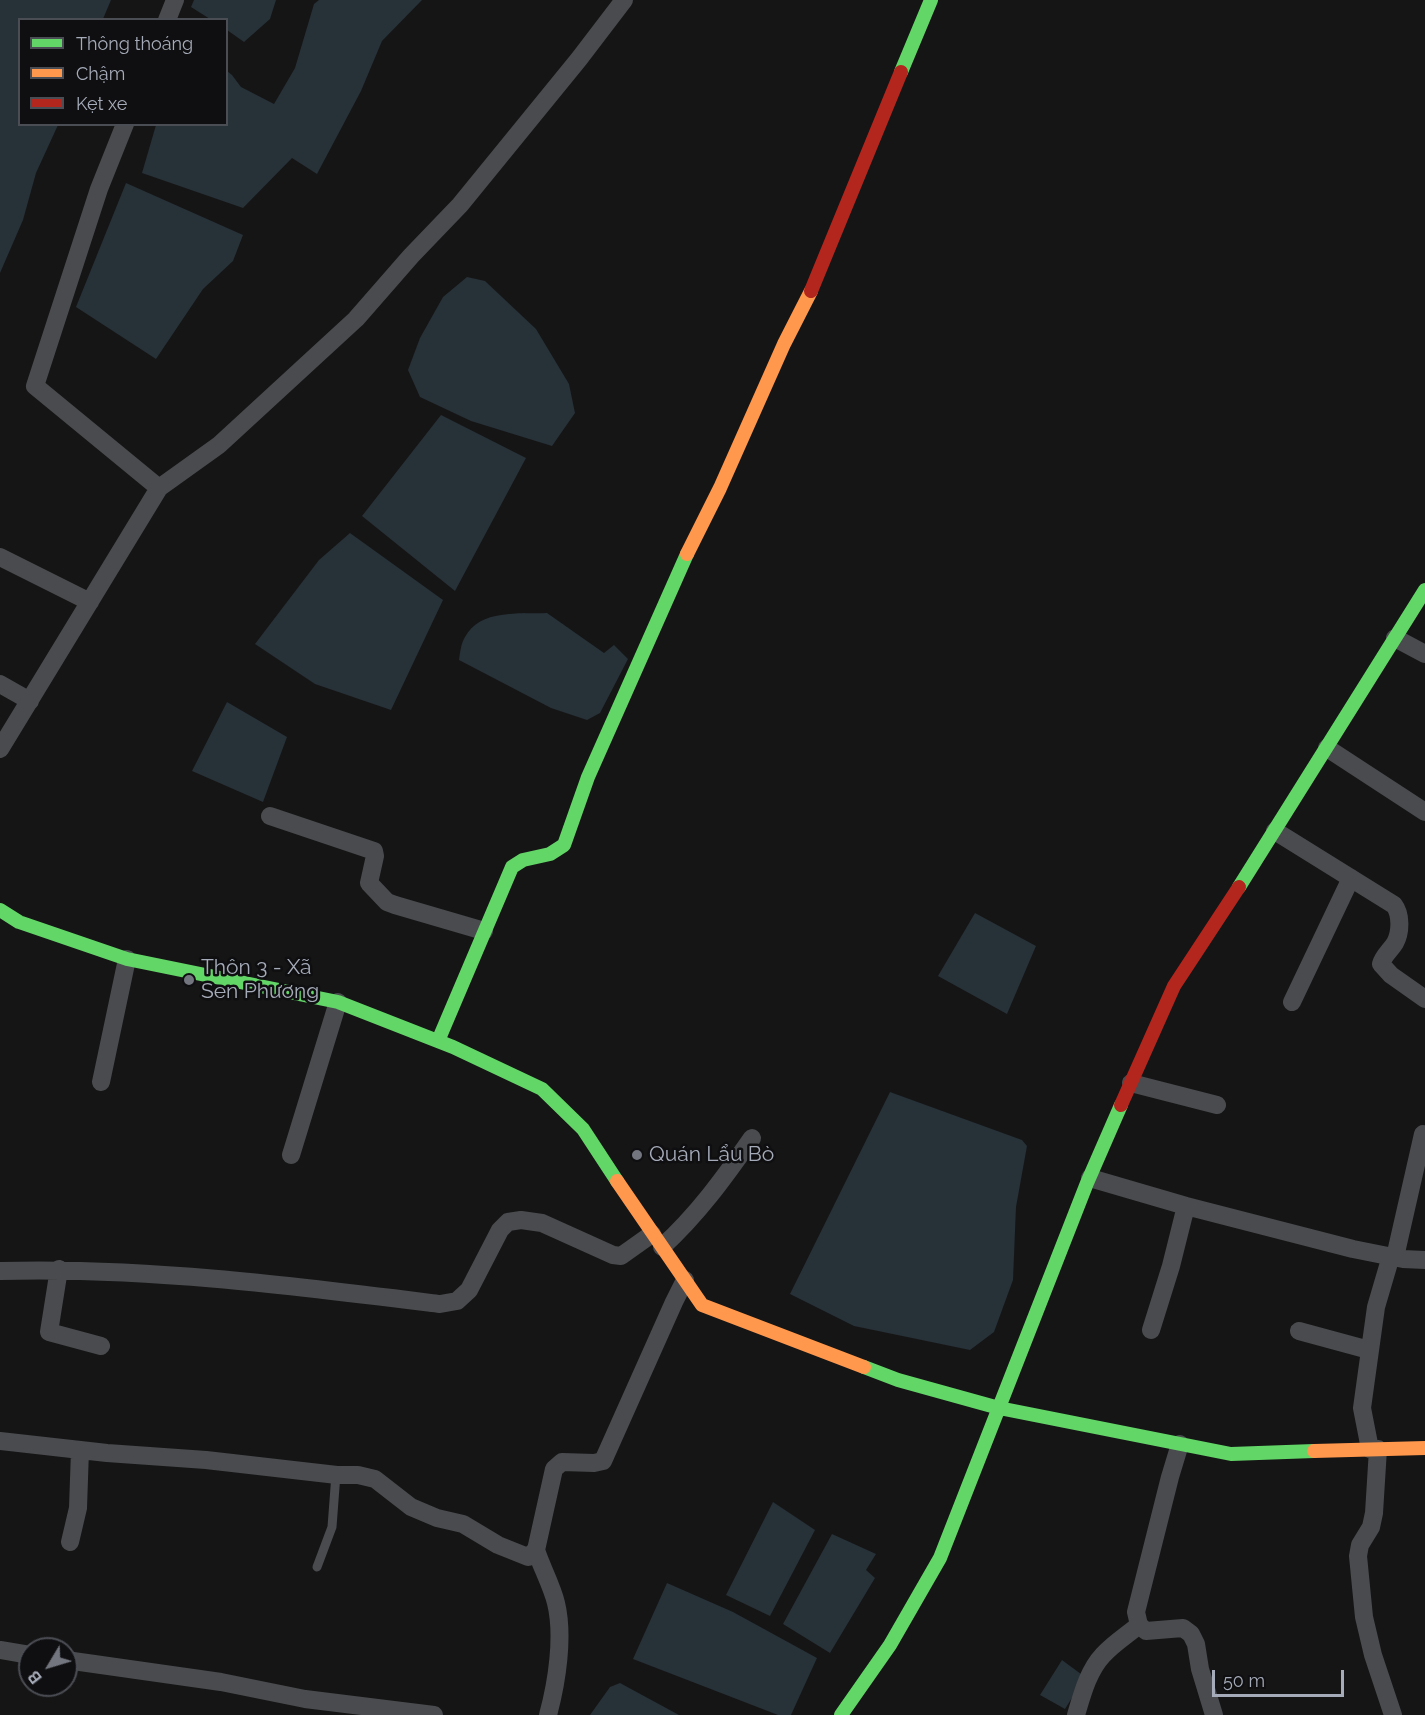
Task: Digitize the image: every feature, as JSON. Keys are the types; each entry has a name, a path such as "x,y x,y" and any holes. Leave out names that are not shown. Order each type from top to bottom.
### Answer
{"street":[{"path":"168,18 175,0"},
{"path":"0,749 159,488 219,445 356,320 411,256 460,205 624,0"},
{"path":"438,1041 508,874 516,862 550,856 564,845 588,777 676,578 784,344 805,306 931,0"},
{"path":"124,126 99,189 35,386 159,488"},
{"path":"0,557 90,602"},
{"path":"841,1715 890,1645 940,1558 1090,1178 1174,986 1275,831 1425,590"},
{"path":"1395,638 1425,654"},
{"path":"0,684 30,701"},
{"path":"1327,748 1425,812"},
{"path":"270,816 374,851 369,883 387,902 484,931"},
{"path":"1275,831 1394,905 1399,911 1396,942 1381,964 1391,975 1425,999"},
{"path":"1292,1002 1351,878"},
{"path":"0,910 19,922 127,959 338,1002 438,1041 542,1089 583,1129 702,1305 898,1380 999,1408 1231,1454 1425,1448"},
{"path":"101,1082 127,959"},
{"path":"291,1155 338,1002"},
{"path":"1131,1083 1217,1106"},
{"path":"1393,1715 1373,1656 1364,1617 1358,1556 1360,1545 1371,1527 1374,1513 1374,1449 1362,1408 1376,1307 1393,1257 1423,1134"},
{"path":"0,1271 59,1269 268,1283 441,1304 457,1301 470,1290 500,1230 508,1222 521,1220 542,1223 613,1255 621,1256 684,1226 717,1189 752,1138"},
{"path":"1090,1178 1186,1206 1353,1249 1393,1257 1425,1260"},
{"path":"1151,1330 1186,1206"},
{"path":"59,1269 49,1332 101,1346"},
{"path":"548,1715 556,1686 558,1632 556,1603 536,1550 554,1469 562,1462 603,1461 685,1281"},
{"path":"1299,1331 1369,1350"},
{"path":"0,1441 336,1474 358,1474 375,1479 411,1507 437,1518 463,1524 498,1545 528,1557 536,1550"},
{"path":"1180,1444 1136,1612 1139,1625 1146,1631 1183,1628 1191,1634 1196,1644 1200,1669 1214,1715"},
{"path":"70,1542 78,1508 80,1450"},
{"path":"1076,1715 1086,1683 1096,1664 1104,1653 1139,1625"},
{"path":"0,1650 18,1653"},
{"path":"78,1662 221,1682 305,1699 434,1715"}],"lane":[{"path":"317,1567 332,1527 336,1474"}],"shaded area":[{"path":"0,0 111,0 103,18 18,18 18,126 58,126 36,173 23,220 0,273"},
{"path":"194,0 276,0 270,19 244,42 228,31 228,18 208,18 191,7"},
{"path":"319,0 422,0 382,41 361,91 317,174 292,158 243,208 142,173 156,126 228,126 228,72 241,87 274,104 295,68 314,4"},
{"path":"126,183 243,235 233,261 203,289 156,359 76,307"},
{"path":"467,277 485,281 536,329 569,384 575,413 552,446 471,421 420,397 408,370 420,338 443,297"},
{"path":"441,415 526,458 455,591 362,516"},
{"path":"350,533 443,600 391,710 315,684 255,644 319,560"},
{"path":"547,613 604,653 614,645 628,659 600,713 587,720 551,708 459,660 464,639 480,622 501,615"},
{"path":"227,702 287,737 263,802 192,771"},
{"path":"975,913 1036,946 1007,1014 938,976"},
{"path":"890,1092 1022,1140 1027,1146 1016,1207 1013,1280 994,1332 970,1350 854,1326 790,1294"},
{"path":"773,1502 815,1530 770,1616 726,1595"},
{"path":"832,1534 876,1554 866,1570 875,1578 830,1653 783,1624"},
{"path":"667,1583 733,1612 817,1658 791,1715 778,1715 633,1659"},
{"path":"1062,1660 1085,1677 1065,1709 1040,1695"},
{"path":"620,1683 679,1715 590,1715 610,1687"}],"traffic: fast":[{"path":"901,72 931,0"},
{"path":"438,1041 512,867 523,860 550,854 564,845 588,777 687,554"},
{"path":"1239,887 1425,590"},
{"path":"0,910 19,922 127,959 338,1002 453,1047 542,1089 583,1129 617,1181"},
{"path":"841,1715 890,1645 940,1558 1087,1183 1121,1105"},
{"path":"864,1367 898,1380 999,1408 1231,1454 1314,1451"}],"traffic: slow":[{"path":"687,554 720,488 784,344 811,291"},
{"path":"617,1181 702,1305 864,1367"},
{"path":"1314,1451 1425,1448"}],"traffic: jam":[{"path":"811,291 901,72"},
{"path":"1121,1105 1174,986 1239,887"}],"place":[{"name":"Thôn 3 - Xã Sen Phương","path":"189,980"},
{"name":"Quán Lẩu Bò","path":"637,1155"}]}
